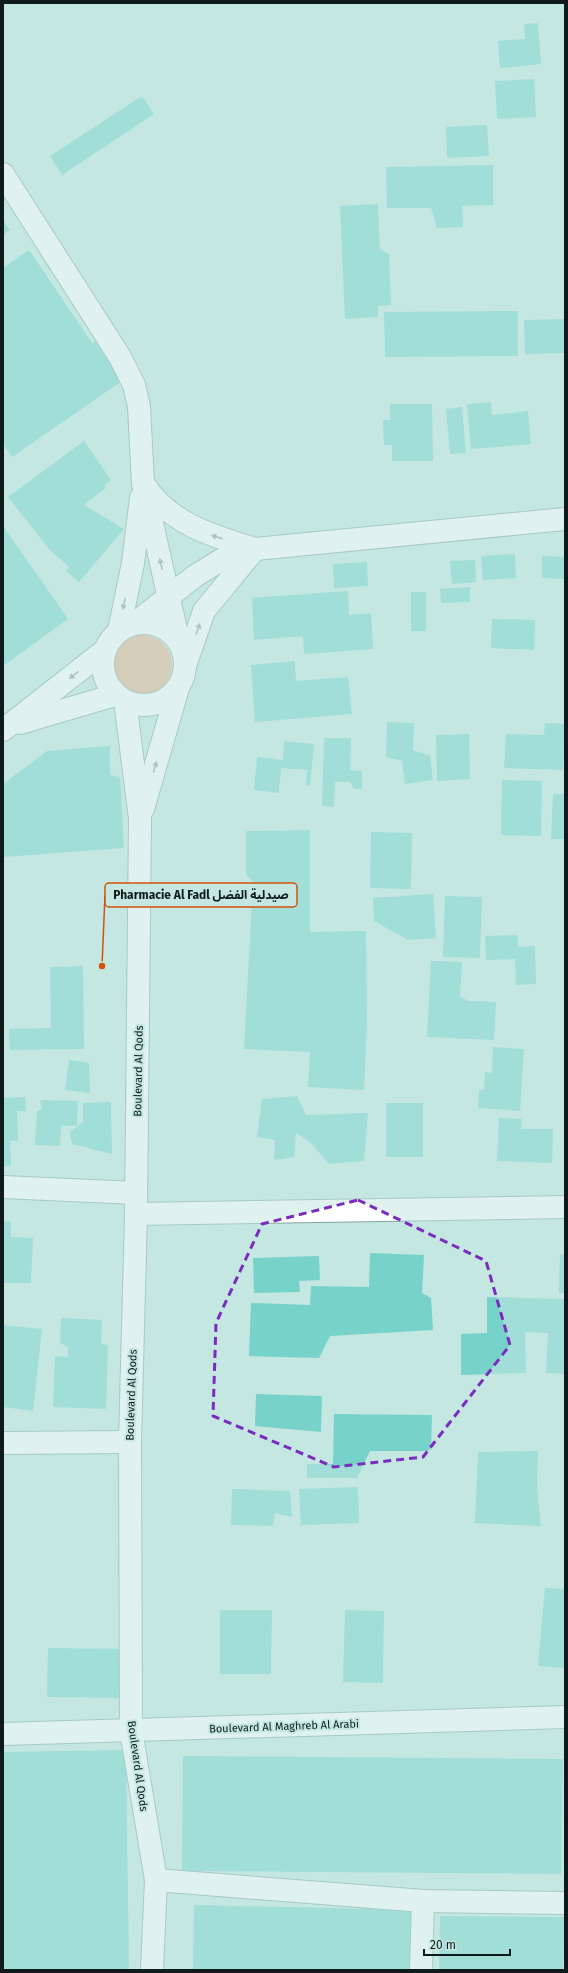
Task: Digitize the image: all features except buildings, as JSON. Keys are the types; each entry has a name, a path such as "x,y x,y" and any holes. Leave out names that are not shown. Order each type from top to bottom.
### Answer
{"street":[{"path":"3,174 120,357 134,386 138,407 143,483 179,643 184,654 185,666"},
{"path":"143,483 151,496 162,508 210,535 255,549"},
{"path":"126,628 143,483"},
{"path":"140,818 120,698 108,685 103,675 102,663 104,652 108,644 126,628 195,576 221,560 255,549 565,519"},
{"path":"140,818 178,688 183,678 185,666 204,611 255,549"},
{"path":"126,628 144,623 159,626 172,634 179,643"},
{"path":"5,729 104,652"},
{"path":"5,729 120,698 148,706 159,703 178,688"},
{"name":"Boulevard Al Qods","path":"140,818 136,1204 130,1442 131,1731 156,1880 152,1970"},
{"path":"3,1187 136,1204 565,1207"},
{"path":"3,1443 130,1442"},
{"name":"Boulevard Al Maghreb Al Arabi","path":"3,1734 565,1717"},
{"path":"156,1880 423,1901 565,1903"},
{"path":"421,1970 423,1901"}],"highlighted area":[{"path":"358,1200 486,1261 510,1345 423,1457 334,1467 213,1416 216,1323 262,1224"}],"shaded area":[{"path":"136,635 148,635 159,640 167,648 172,659 170,677 159,690 148,695 136,695 125,690 117,682 112,671 112,659 117,648 125,640"}],"place":[{"name":"Pharmacie Al Fadl صيدلية الفضل","path":"102,966"}]}
